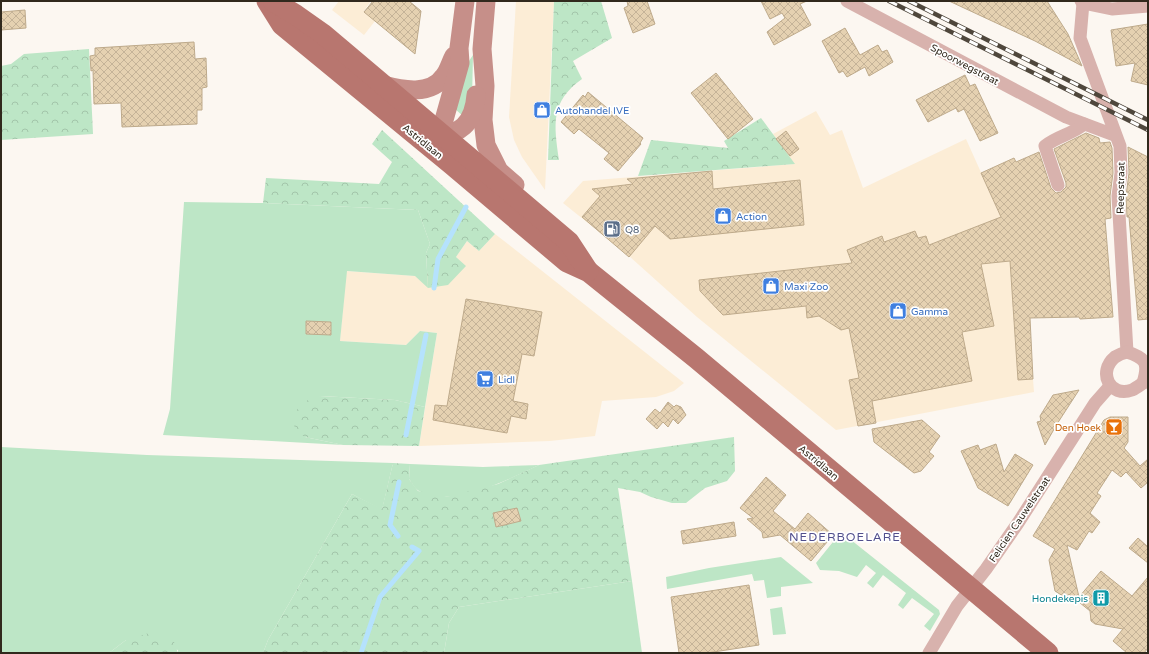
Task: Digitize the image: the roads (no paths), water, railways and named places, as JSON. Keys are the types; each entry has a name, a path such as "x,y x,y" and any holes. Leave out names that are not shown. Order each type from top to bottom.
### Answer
{"main road":[{"name":"Astridlaan","path":"267,1 282,25 567,262 589,272 750,403 801,448 1048,653"},
{"name":"Astridlaan","path":"273,1 323,34 383,85 443,128 569,242 589,272"},
{"path":"441,156 443,128 460,63 459,48 466,1"},
{"path":"486,1 482,49 485,86 483,120 486,145 499,171 556,221 561,229 562,236"},
{"path":"383,85 408,90 432,86 444,77 459,48"},
{"path":"406,128 443,128 458,131 471,118 476,104 477,86 483,73"}],"street":[{"name":"Spoorwegstraat","path":"847,1 1066,117 1114,135"},
{"path":"1082,2 1112,9 1148,6"},
{"name":"Reepstraat","path":"1082,2 1080,38 1114,135 1120,146 1121,173 1118,196 1127,352"},
{"path":"1058,185 1045,146 1053,139 1079,129 1084,124"},
{"path":"1127,352 1140,356 1147,364 1148,373 1146,386 1132,390 1120,391 1110,386 1105,377 1106,371 1115,357 1127,352"},
{"name":"Felicien Cauwelstraat","path":"929,653 957,606 1018,523 1095,403 1110,386"}],"waterway":[{"path":"434,288 438,259 466,207"},
{"path":"406,435 426,335"},
{"path":"398,536 390,525 399,482"},
{"path":"361,653 380,597 419,551 412,547"}],"railway":[{"path":"889,1 1148,130"},
{"path":"909,1 1148,120"}],"place":[{"name":"Autohandel IVE","path":"542,110"},
{"name":"Action","path":"723,216"},
{"name":"Q8","path":"612,229"},
{"name":"Maxi Zoo","path":"771,286"},
{"name":"Gamma","path":"898,311"},
{"name":"Lidl","path":"485,379"},
{"name":"Den Hoek","path":"1114,427"},
{"name":"Hondekepis","path":"1101,598"}],"district":[{"name":"NEDERBOELARE","path":"845,537"}]}
